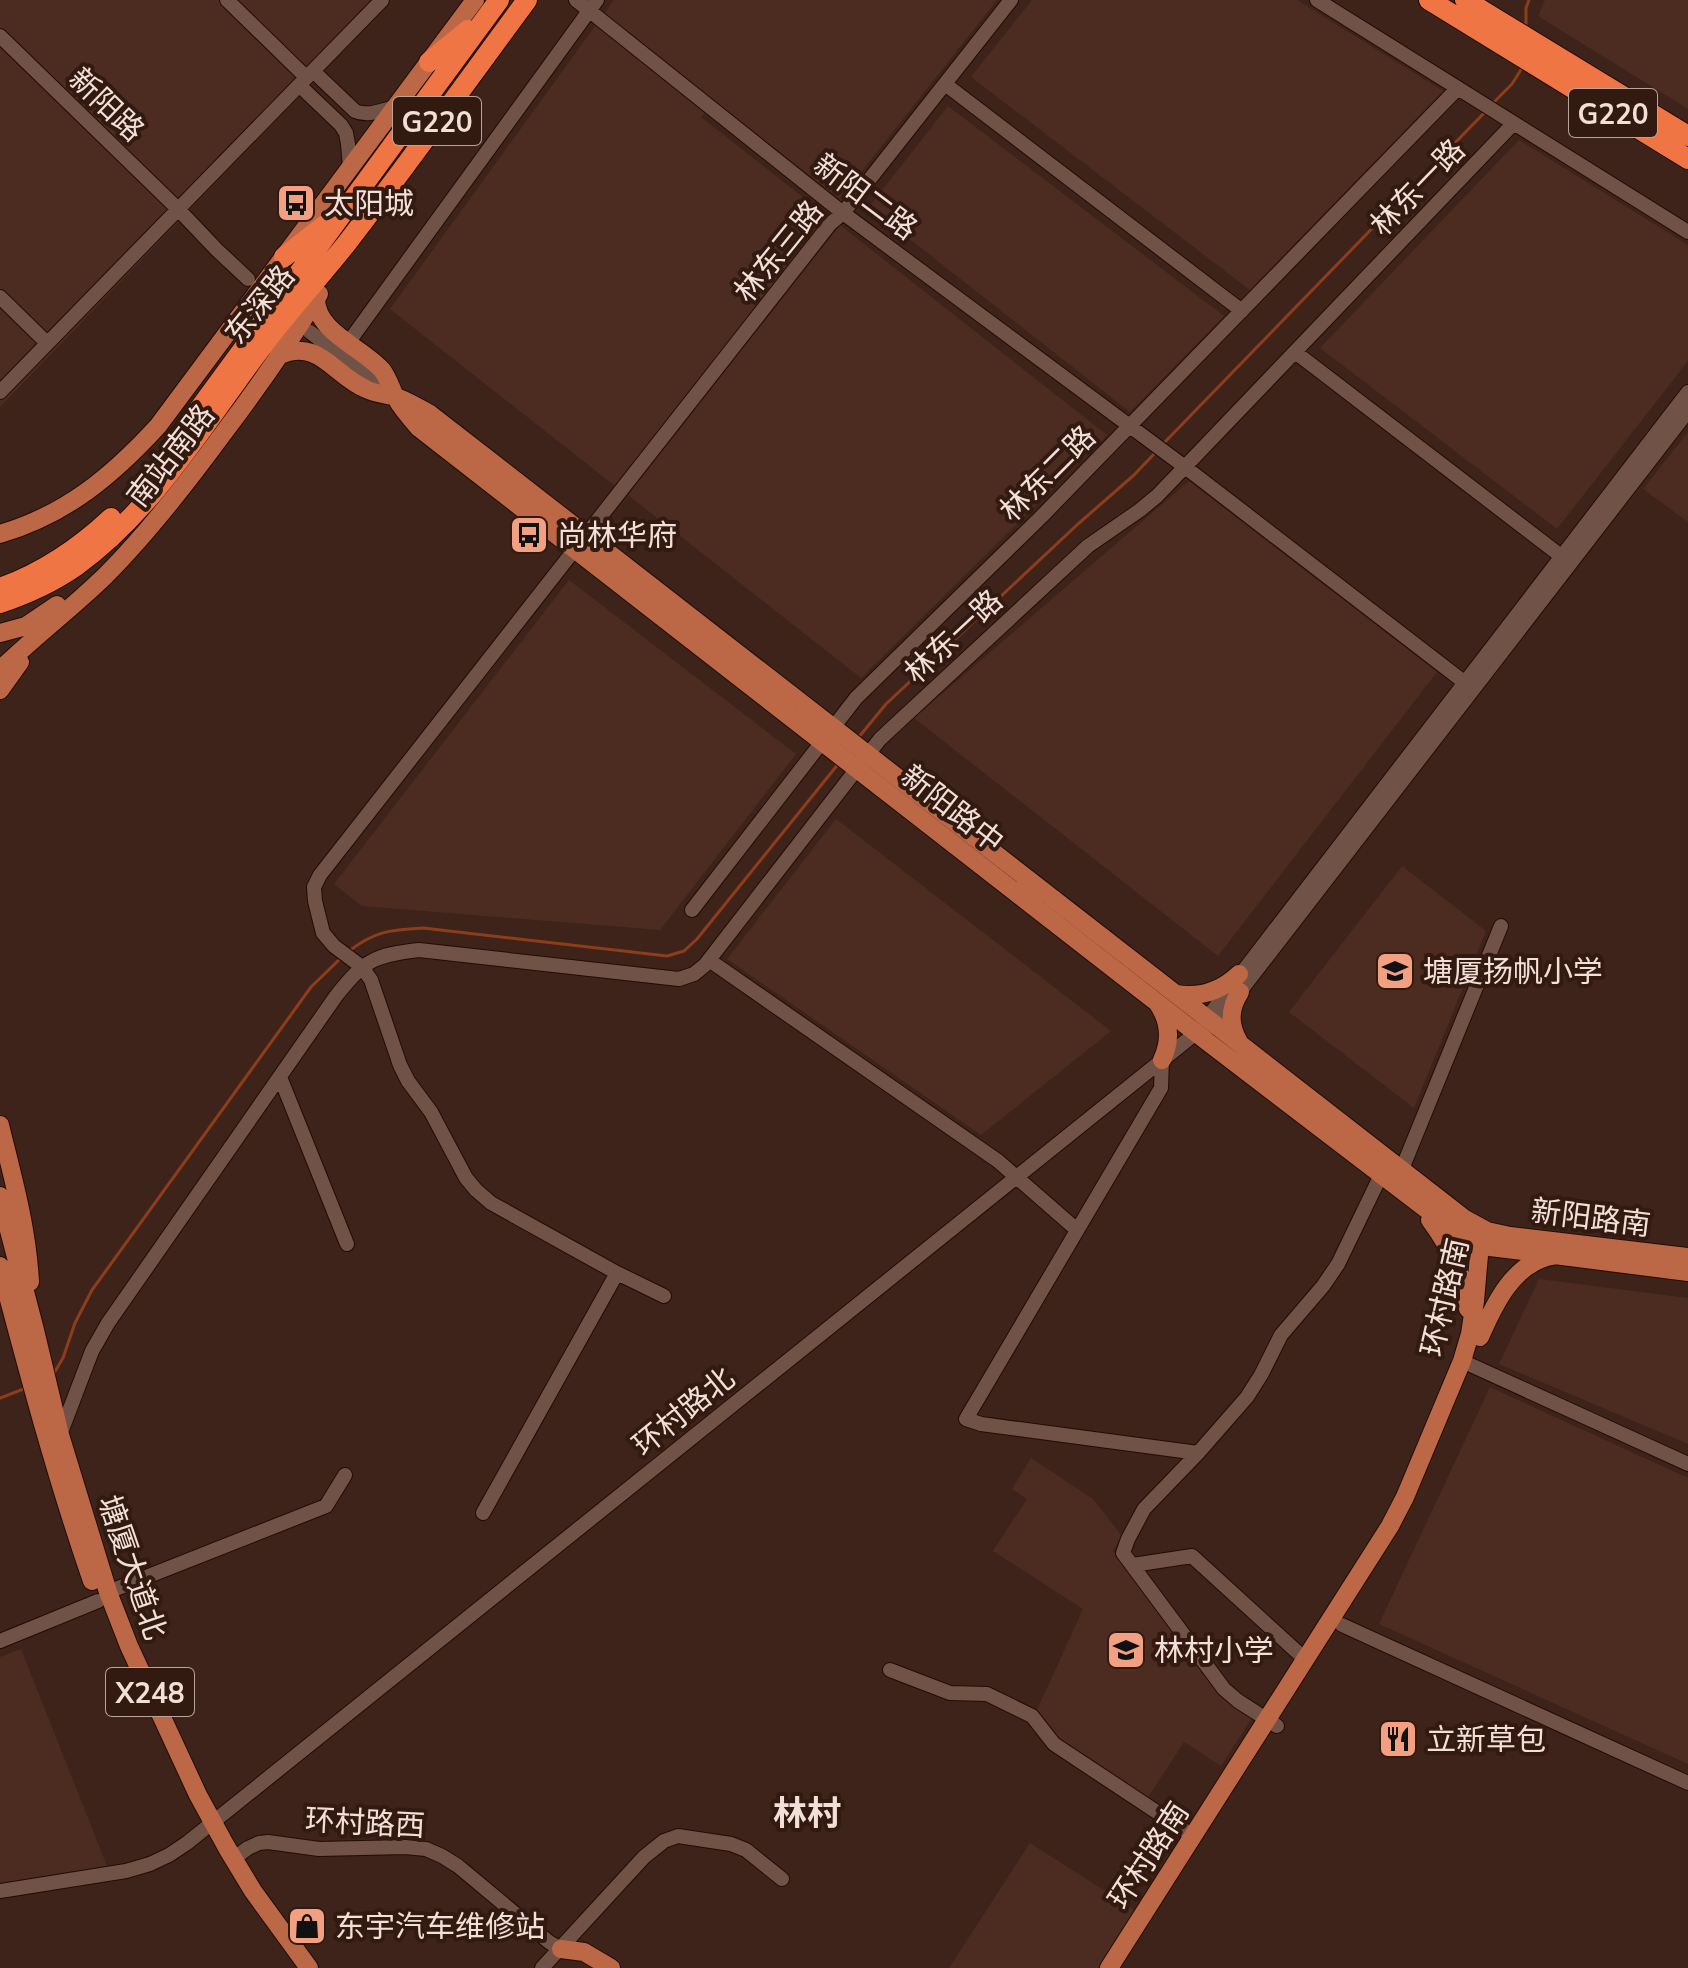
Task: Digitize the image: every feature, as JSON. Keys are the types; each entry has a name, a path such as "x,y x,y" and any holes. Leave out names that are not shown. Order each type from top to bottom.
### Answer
{"highway":[{"name":"东深路","path":"0,588 25,578 73,550 116,514 347,243 527,0"},
{"name":"G220","path":"1429,0 1510,38 1688,159"},
{"name":"G220","path":"1465,0 1510,38"},
{"name":"东深路","path":"0,603 50,582 74,567 100,547 147,500 488,4"},
{"path":"429,62 488,4"},
{"name":"G220","path":"1540,57 1688,136"},
{"path":"284,257 347,207"}],"main road":[{"path":"0,534 60,510 125,461 172,409 429,62"},
{"name":"南站南路","path":"0,670 63,616 142,536 198,467 278,356 316,299 347,243"},
{"path":"316,299 320,315 328,326 380,369 396,397"},
{"path":"278,356 302,350 314,353 364,389 396,397"},
{"name":"新阳路中","path":"396,397 419,428 581,542 858,758 1176,994 1206,1025 1381,1175 1459,1234 1486,1241"},
{"path":"0,633 15,630 41,617 116,560 142,536"},
{"path":"0,690 28,653 63,616"},
{"name":"新阳路中","path":"858,758 1156,1002 1241,1044 1465,1219 1486,1241"},
{"path":"1176,994 1193,995 1239,983 1231,1015 1232,1028 1241,1044"},
{"path":"1156,1002 1164,1014 1168,1029 1162,1060"},
{"path":"0,1125 28,1246 33,1321"},
{"path":"1413,1199 1444,1239 1454,1258 1475,1335"},
{"name":"塘厦大道北","path":"2,1204 33,1321 42,1393 73,1528 198,1795 208,1826 242,1897 294,1968"},
{"name":"新阳路南","path":"1486,1241 1510,1236 1688,1257"},
{"name":"新阳路南","path":"1486,1241 1558,1255 1688,1272"},
{"name":"环村路南","path":"1109,1968 1193,1836 1342,1625 1383,1561 1414,1503 1475,1335 1475,1301 1486,1241"},
{"path":"1475,1335 1514,1279 1536,1261 1558,1255"},
{"name":"塘厦大道北","path":"0,1266 21,1350 60,1435 103,1596"},
{"name":"环村路南","path":"1122,1968 1390,1526 1466,1363"},
{"name":"塘厦大道北","path":"208,1826 309,1968"},
{"name":"环村路西","path":"561,1949 591,1968"},
{"name":"环村路西","path":"561,1949 584,1952 611,1968"}],"street":[{"path":"227,0 306,78 341,125 346,133 350,168"},
{"path":"0,392 382,0"},
{"name":"新阳二路","path":"576,0 593,5 843,213 1185,467 1464,682"},
{"name":"林东三路","path":"357,962 334,946 323,933 314,887 320,875 830,224 843,213 1011,0"},
{"path":"1317,0 1688,232"},
{"path":"348,343 593,5"},
{"name":"新阳路","path":"0,36 178,209"},
{"path":"306,78 361,114 396,107"},
{"path":"945,84 1242,311"},
{"name":"林东二路","path":"692,910 831,737 856,698 1031,527 1458,88"},
{"name":"林东一路","path":"357,962 419,950 679,979 694,974 709,960 858,758 1088,546 1149,503 1514,123"},
{"path":"178,209 248,279"},
{"path":"0,297 47,343"},
{"name":"新阳路中","path":"310,332 396,397"},
{"path":"1295,352 1561,556"},
{"path":"1239,983 1464,682 1688,392"},
{"path":"1239,983 1688,411"},
{"path":"1402,1169 1501,926"},
{"path":"709,960 998,1161 1077,1230"},
{"path":"60,1435 92,1351 108,1323 357,962 371,980 408,1081 431,1112 466,1178 476,1190 491,1203 664,1296"},
{"name":"环村路北","path":"0,1891 126,1871 169,1855 1206,1025 1239,983"},
{"path":"1162,1060 1161,1088 966,1419 981,1424 1198,1453"},
{"path":"280,1077 347,1244"},
{"path":"1272,1723 1224,1689 1123,1553 1144,1509 1247,1397 1281,1335 1323,1286 1338,1264 1381,1175"},
{"path":"483,1513 617,1273"},
{"path":"1466,1363 1688,1464"},
{"path":"0,1641 326,1506 345,1475"},
{"path":"1133,1565 1192,1556 1306,1660"},
{"path":"1342,1625 1688,1783"},
{"path":"890,1670 950,1693 987,1694 1032,1716 1054,1744 1193,1836"},
{"path":"542,1968 644,1857 664,1841 678,1836 731,1844 746,1850 782,1879"},
{"name":"环村路西","path":"233,1859 248,1848 268,1842 319,1849 426,1849 458,1866 561,1949"}],"shaded area":[{"path":"0,0 392,0 0,407"},
{"path":"614,0 997,0 840,199 714,101 701,117 827,216 615,486 390,309"},
{"path":"1032,0 1297,0 1443,91 1250,290 971,77"},
{"path":"1545,0 1688,0 1688,109 1538,16"},
{"path":"948,106 1224,316 1130,412 869,207"},
{"path":"1519,140 1688,245 1688,361 1557,529 1320,348"},
{"path":"840,225 1107,435 861,678 628,495"},
{"path":"1688,432 1688,522 1643,489"},
{"path":"1189,481 1437,672 1218,956 914,718"},
{"path":"569,580 796,754 660,930 362,906 334,884"},
{"path":"836,819 1111,1031 981,1135 727,959"},
{"name":"塘厦扬帆小学","path":"1402,866 1486,931 1414,1108 1289,1012"},
{"path":"1539,1279 1688,1298 1688,1444 1499,1364"},
{"path":"1490,1387 1688,1478 1688,1764 1379,1624"},
{"name":"林村小学","path":"1031,1458 1093,1499 1122,1536 1113,1551 1216,1691 1254,1715 1221,1766 1184,1742 1147,1799 1060,1743 1037,1710 1083,1609 993,1551 1027,1499 1012,1489"},
{"path":"21,1649 107,1866 0,1883 0,1657"},
{"path":"1030,1843 1136,1911 1099,1968 949,1968"}],"waterway":[{"path":"1526,29 1529,0"},
{"path":"1491,105 1512,84 1522,68"},
{"path":"1163,444 1486,111"},
{"path":"858,738 886,704 1155,453"},
{"path":"348,952 383,933 423,928 667,956 684,951 839,763"},
{"path":"54,1373 92,1290 311,987 342,957"},
{"path":"0,1398 26,1388"}],"place":[{"name":"太阳城","path":"296,203"},
{"name":"尚林华府","path":"529,535"},
{"name":"塘厦扬帆小学","path":"1395,971"},
{"name":"林村小学","path":"1126,1650"},
{"name":"立新草包","path":"1398,1739"},
{"name":"东宇汽车维修站","path":"307,1926"}],"district":[{"name":"林村","path":"807,1812"}]}
